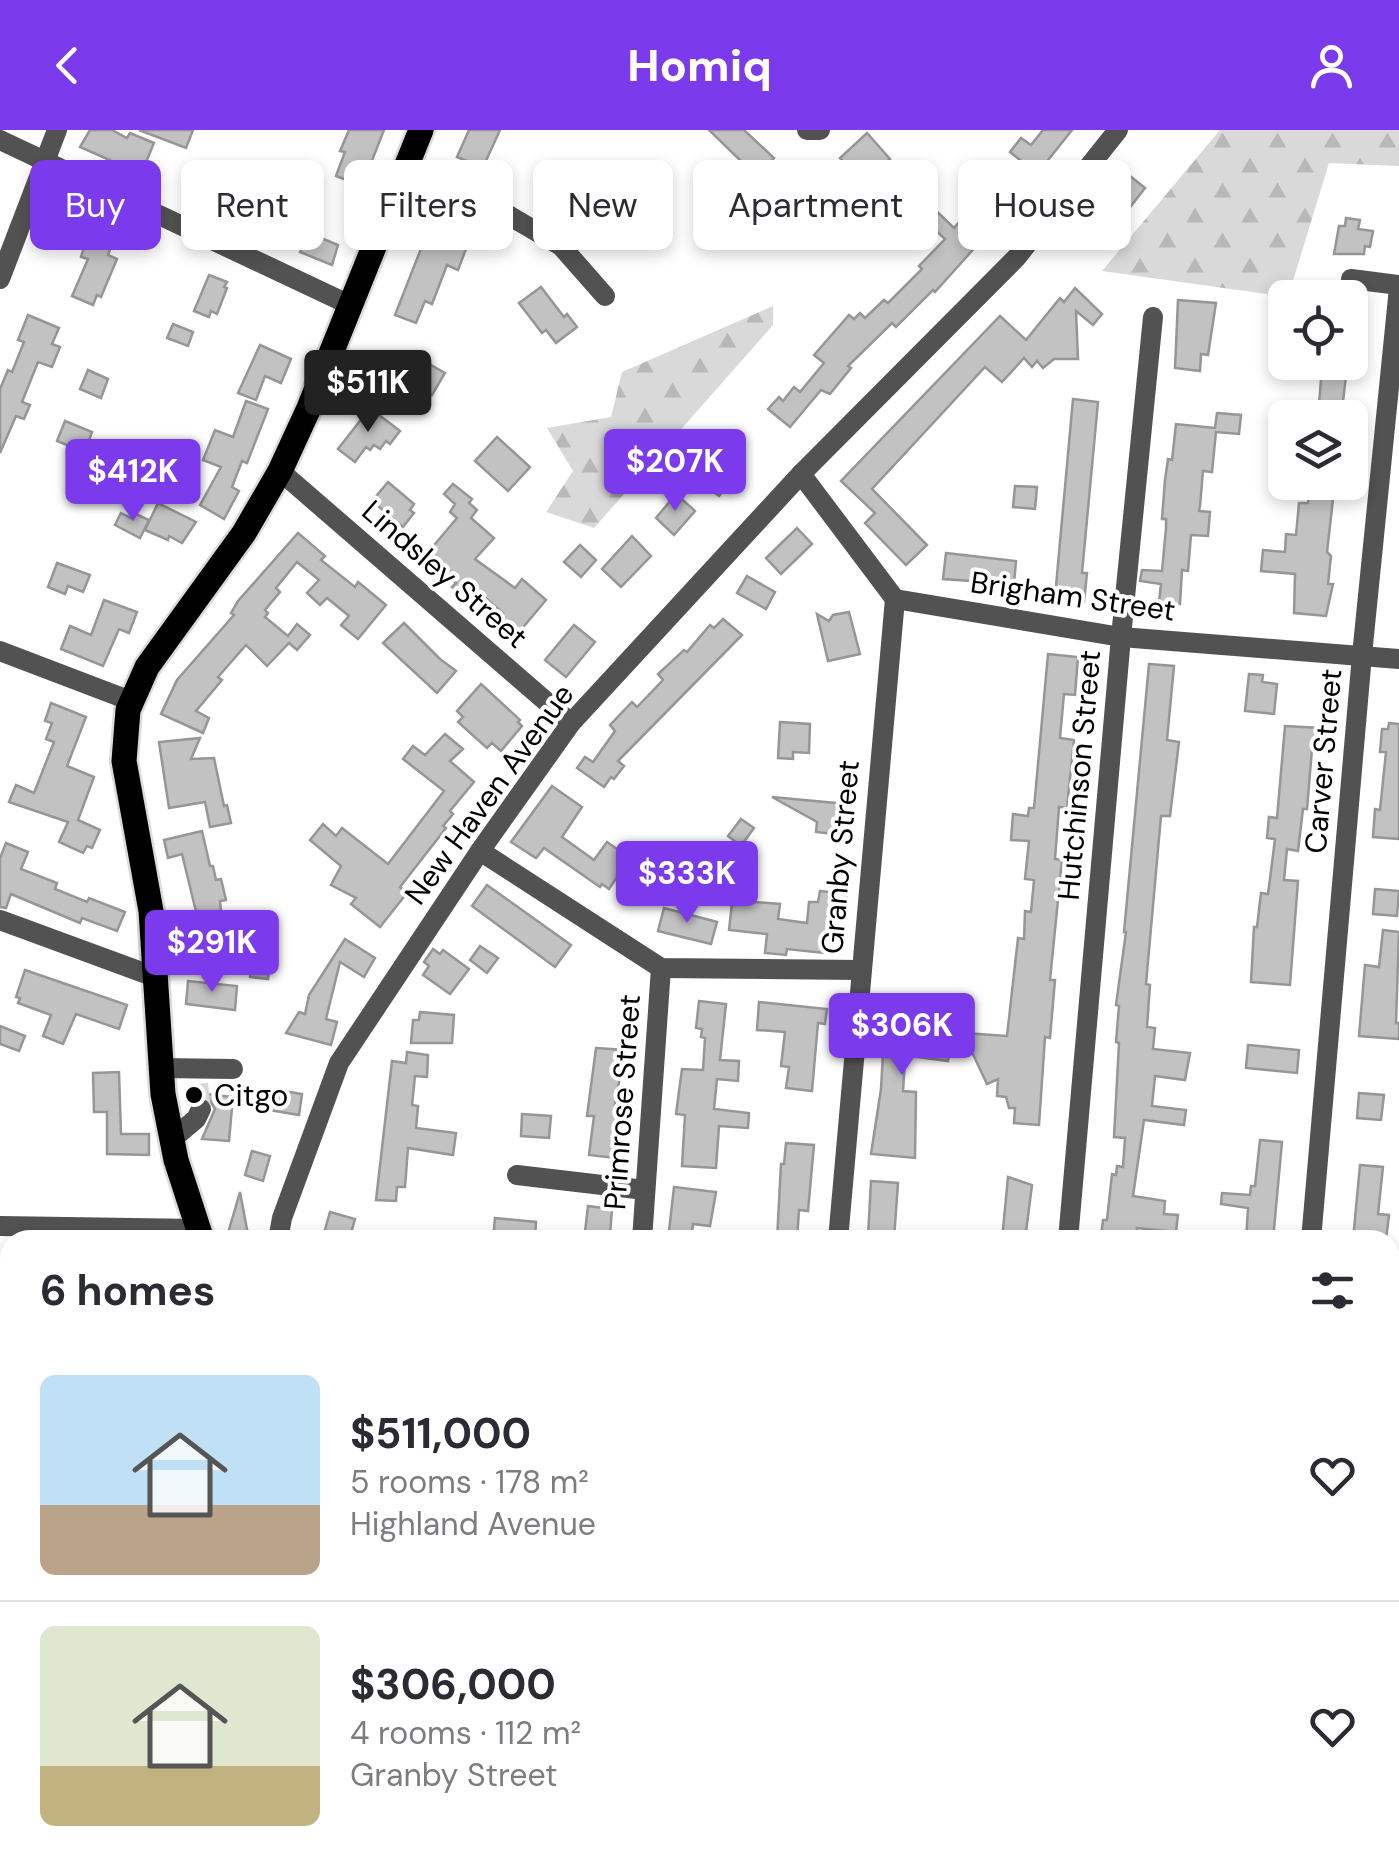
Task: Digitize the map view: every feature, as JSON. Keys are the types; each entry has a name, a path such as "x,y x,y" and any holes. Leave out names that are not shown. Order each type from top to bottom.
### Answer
{"main road":[{"path":"409,160 421,130"},
{"path":"199,1230 171,1140 160,1068 151,911 124,761 125,727 146,667 237,543 280,471 372,250"}],"street":[{"path":"0,140 44,160 57,130"},
{"path":"807,130 820,130"},
{"name":"New Haven Avenue","path":"280,1230 340,1063 480,851 571,723 801,474 1016,258 1118,130"},
{"path":"0,279 30,198"},
{"path":"161,215 350,304"},
{"path":"513,218 561,246 605,296"},
{"path":"1351,279 1399,286"},
{"name":"Carver Street","path":"1312,1230 1399,286"},
{"name":"Hutchinson Street","path":"1069,1230 1153,316"},
{"name":"Lindsley Street","path":"280,471 571,723"},
{"path":"801,474 895,599"},
{"name":"Brigham Street","path":"895,599 1121,637 1399,658"},
{"name":"Granby Street","path":"839,1230 895,599"},
{"path":"0,651 131,701"},
{"path":"480,851 662,968 860,970"},
{"path":"0,920 155,977"},
{"name":"Primrose Street","path":"643,1230 662,968"},
{"path":"160,1068 193,1079 232,1069"},
{"path":"171,1140 196,1112"},
{"path":"516,1176 646,1190"},
{"path":"0,1226 100,1230"}],"green space":[{"path":"1220,130 1399,130 1399,166 1329,163 1293,280 1268,280 1268,294 1102,271 1120,250 1131,250 1131,236"},
{"path":"773,306 773,325 594,528 546,512 573,471 547,428 611,417 622,372"}],"building":[{"path":"90,130 112,130 127,138 130,133 154,143 147,160 109,160 80,147"},
{"path":"139,130 193,130 186,148"},
{"path":"349,130 384,130 372,160 344,160 344,179 336,176 345,152 340,151"},
{"path":"469,130 500,130 486,160 457,157"},
{"path":"709,130 744,130 774,158 740,160"},
{"path":"1043,130 1072,130 1048,160 1020,160 1010,152 1021,138 1031,145"},
{"path":"867,133 890,159 842,160"},
{"path":"1131,177 1145,188 1131,206"},
{"path":"938,213 954,228 958,223 958,250 973,250 935,292 896,327 892,323 848,366 851,368 830,394 821,390 790,427 768,409 779,397 783,401 794,387 800,392 824,363 814,355 849,315 854,319 860,313 865,318 884,300 888,303 922,269 919,266 945,239 938,232"},
{"path":"1346,218 1360,220 1358,229 1373,231 1370,247 1365,246 1364,254 1334,254 1339,226 1345,226"},
{"path":"324,239 338,245 332,265 300,252 324,250"},
{"path":"83,250 110,250 108,255 117,259 101,297 97,295 93,305 72,296 88,259 81,257"},
{"path":"420,250 466,250 458,270 447,265 432,304 425,301 416,323 395,315"},
{"path":"209,275 227,282 227,288 217,314 211,311 209,317 194,311"},
{"path":"541,287 577,327 556,343 546,330 542,333 519,303"},
{"path":"1075,288 1102,314 1093,325 1076,311 1078,359 1054,359 1043,368 1037,361 1032,367 1024,358 1002,382 985,367 872,489 927,545 906,565 865,523 875,513 841,481 1000,316 1026,340 1060,298 1064,302"},
{"path":"1178,300 1216,303 1208,355 1201,354 1200,371 1175,368"},
{"path":"28,315 59,328 52,344 60,347 52,367 38,362 22,402 30,405 24,419 16,416 0,453 0,389 24,342 18,340"},
{"path":"173,324 193,332 188,346 167,338"},
{"path":"260,345 291,359 281,383 265,376 256,400 238,393"},
{"path":"413,355 445,373 432,395 401,376"},
{"path":"88,370 108,379 101,398 80,389"},
{"path":"1321,380 1346,380 1343,400 1319,400"},
{"path":"1073,399 1098,402 1082,573 1087,573 1084,602 1059,599 1061,587 1056,586"},
{"path":"246,401 268,409 247,463 242,461 232,487 239,491 224,519 200,505 221,467 203,460 215,430 233,437"},
{"path":"370,408 400,431 380,449 374,445 370,450 366,447 355,462 338,449"},
{"path":"1217,413 1241,415 1239,434 1216,432 1212,472 1203,471 1199,511 1210,512 1208,536 1191,535 1188,571 1182,570 1180,604 1159,602 1161,584 1140,581 1142,570 1162,571 1165,480 1168,459 1172,460 1176,424 1215,428"},
{"path":"65,421 92,432 85,452 57,441"},
{"path":"497,437 530,467 508,491 475,461"},
{"path":"727,452 744,466 719,496 702,482"},
{"path":"388,482 414,504 410,510 414,513 403,527 372,501"},
{"path":"453,484 472,499 469,503 477,510 471,518 494,538 475,559 515,588 522,579 546,600 515,637 496,621 503,613 472,586 465,596 452,587 456,583 424,557 457,518 450,512 455,504 444,494"},
{"path":"1015,486 1037,487 1035,509 1013,507"},
{"path":"676,494 695,511 674,535 656,518"},
{"path":"1333,500 1327,552 1331,556 1328,584 1333,584 1326,616 1294,613 1295,574 1261,571 1263,550 1285,552 1286,534 1296,535 1299,503"},
{"path":"158,503 196,522 182,543 145,530"},
{"path":"121,513 131,518 134,513 149,520 140,538 115,525"},
{"path":"797,528 812,544 781,574 766,558"},
{"path":"298,533 325,556 321,560 386,605 358,639 341,625 349,616 327,598 320,605 307,593 319,580 297,562 276,588 280,592 265,610 265,617 288,636 297,624 310,635 297,650 289,643 267,666 246,645 196,711 209,718 203,733 161,714 177,680 234,615 231,613 238,601"},
{"path":"632,536 651,556 621,587 602,569"},
{"path":"580,545 596,560 581,577 564,562"},
{"path":"946,553 1016,561 1014,584 943,579"},
{"path":"57,563 90,575 83,592 68,586 65,594 48,587"},
{"path":"747,576 775,592 766,609 737,593"},
{"path":"104,600 137,612 129,633 119,629 103,666 61,649 70,626 91,635"},
{"path":"849,612 860,654 828,661 817,614 829,621 833,615"},
{"path":"723,619 742,635 618,761 624,766 614,779 611,777 604,787 577,768 585,757 593,762 615,731 610,725 632,702 637,707 663,680 658,674 684,650 687,652 710,625 714,628"},
{"path":"404,623 456,671 437,693 383,643"},
{"path":"574,625 595,642 566,677 545,660"},
{"path":"1048,654 1078,657 1075,695 1064,694 1060,738 1074,740 1067,808 1059,807 1055,859 1062,860 1050,980 1055,980 1050,1038 1045,1037 1039,1125 1014,1123 1015,1108 1009,1108 1006,1097 997,1096 998,1079 987,1084 963,1033 1007,1036 1018,938 1024,939 1025,911 1031,912 1034,880 1025,879 1029,841 1011,840 1013,814 1028,816 1029,808 1034,808"},
{"path":"1149,664 1174,666 1167,740 1179,742 1170,816 1161,816 1146,984 1150,985 1147,1027 1155,1028 1153,1049 1190,1053 1185,1080 1155,1076 1152,1106 1186,1110 1184,1125 1144,1120 1133,1196 1165,1201 1164,1214 1178,1215 1176,1230 1102,1230 1103,1220 1107,1220 1112,1174 1116,1175 1117,1166 1123,1167 1125,1138 1114,1137 1119,1043 1116,1005"},
{"path":"1249,674 1263,675 1262,682 1277,684 1274,714 1245,711"},
{"path":"481,684 522,726 501,751 492,743 487,748 458,722 463,717 457,711"},
{"path":"51,703 86,717 67,766 94,777 78,820 100,830 92,848 87,846 83,853 59,842 68,822 9,802 16,785 34,793 54,742 46,739 52,723 45,721"},
{"path":"780,722 810,724 809,753 793,752 793,759 778,758"},
{"path":"1389,723 1399,724 1399,839 1373,837 1386,752 1380,752 1382,729 1388,729"},
{"path":"1285,726 1321,728 1320,750 1312,749 1307,809 1303,809 1298,851 1287,849 1284,880 1298,881 1290,985 1251,982 1254,927 1261,893 1268,894 1270,879 1275,839 1267,838 1269,817 1277,818"},
{"path":"445,734 463,749 450,761 474,782 450,811 453,814 443,826 446,828 400,887 407,893 380,927 351,904 356,898 331,885 341,866 310,840 323,824 336,836 342,828 388,864 444,791 403,759 413,746 425,755"},
{"path":"200,738 191,759 214,758 231,823 210,827 205,802 169,808 159,742"},
{"path":"552,786 582,807 562,837 594,860 607,842 630,858 609,889 602,884 600,887 544,848 536,858 511,842"},
{"path":"772,797 846,804 843,835 816,832 817,822"},
{"path":"741,819 754,828 741,846 728,836"},
{"path":"202,831 210,866 216,880 221,879 226,900 220,901 223,929 235,927 237,946 196,950 194,928 200,928 182,854 168,858 164,840"},
{"path":"6,843 28,852 21,869 57,883 55,889 125,912 117,931 82,918 80,923 11,894 6,908 0,907 0,858"},
{"path":"649,851 668,864 654,884 635,871"},
{"path":"487,885 571,945 555,967 472,906"},
{"path":"1375,889 1399,891 1397,916 1373,914"},
{"path":"820,891 847,894 845,918 829,916 824,953 787,949 786,955 765,953 767,934 729,930 732,903 741,901 780,904 778,919 807,923 809,902 818,902"},
{"path":"664,908 717,922 711,944 658,931"},
{"path":"1383,930 1399,932 1399,1039 1359,1036 1365,965 1379,967"},
{"path":"345,939 375,958 364,977 340,962 326,1019 337,1022 331,1045 286,1033 299,1012 305,1014 309,995"},
{"path":"480,946 498,958 487,973 470,960"},
{"path":"433,949 440,954 443,950 469,969 450,994 423,975 429,966 424,962"},
{"path":"252,958 270,960 268,979 250,977"},
{"path":"25,970 127,1005 119,1029 76,1014 63,1044 43,1036 51,1015 18,1003 20,998 16,997"},
{"path":"188,981 237,986 235,1010 186,1004"},
{"path":"886,1000 924,1004 920,1035 951,1039 948,1061 910,1056 905,1061 903,1091 916,1092 915,1158 871,1154 881,1089"},
{"path":"699,1001 726,1004 720,1060 739,1061 738,1081 717,1079 714,1109 749,1113 748,1128 719,1126 716,1168 682,1166 685,1115 676,1114 682,1069 703,1070 705,1038 701,1037 702,1029 696,1028"},
{"path":"759,1002 827,1009 825,1024 818,1023 812,1091 786,1088 789,1067 781,1066 785,1032 757,1030"},
{"path":"420,1012 454,1015 452,1043 411,1043 413,1020 419,1020"},
{"path":"0,1026 25,1036 19,1051 0,1044"},
{"path":"1248,1045 1299,1050 1297,1073 1246,1068"},
{"path":"596,1048 625,1050 614,1109 622,1110 620,1130 625,1131 625,1159 589,1155 594,1116 587,1116"},
{"path":"407,1052 428,1055 427,1077 415,1076 412,1105 418,1106 416,1128 456,1133 453,1155 408,1148 405,1187 397,1187 396,1201 376,1200 392,1061 406,1063"},
{"path":"119,1072 121,1134 149,1134 149,1155 107,1154 107,1112 94,1112 93,1073"},
{"path":"266,1088 302,1094 299,1115 263,1109"},
{"path":"1359,1093 1384,1095 1381,1120 1357,1118"},
{"path":"206,1094 233,1097 229,1141 202,1139 215,1109"},
{"path":"522,1114 551,1116 549,1138 521,1136"},
{"path":"1260,1140 1282,1142 1274,1230 1247,1230 1248,1208 1221,1204 1222,1193 1250,1195 1251,1186 1255,1186"},
{"path":"786,1143 814,1145 808,1211 799,1210 798,1230 778,1230"},
{"path":"252,1151 270,1156 263,1181 245,1175"},
{"path":"1360,1165 1383,1167 1378,1214 1389,1215 1387,1230 1354,1230"},
{"path":"1008,1177 1032,1185 1026,1230 1003,1230"},
{"path":"871,1181 898,1183 895,1230 868,1230"},
{"path":"674,1187 716,1192 710,1226 693,1224 692,1230 669,1230"},
{"path":"240,1192 247,1230 229,1230"},
{"path":"588,1206 612,1209 610,1230 585,1230"},
{"path":"330,1212 355,1219 352,1230 325,1230"},
{"path":"495,1218 536,1222 536,1230 494,1230"}],"tunnel":[{"path":"198,1084 201,1109"}],"place":[{"name":"Citgo","path":"194,1095"}]}
